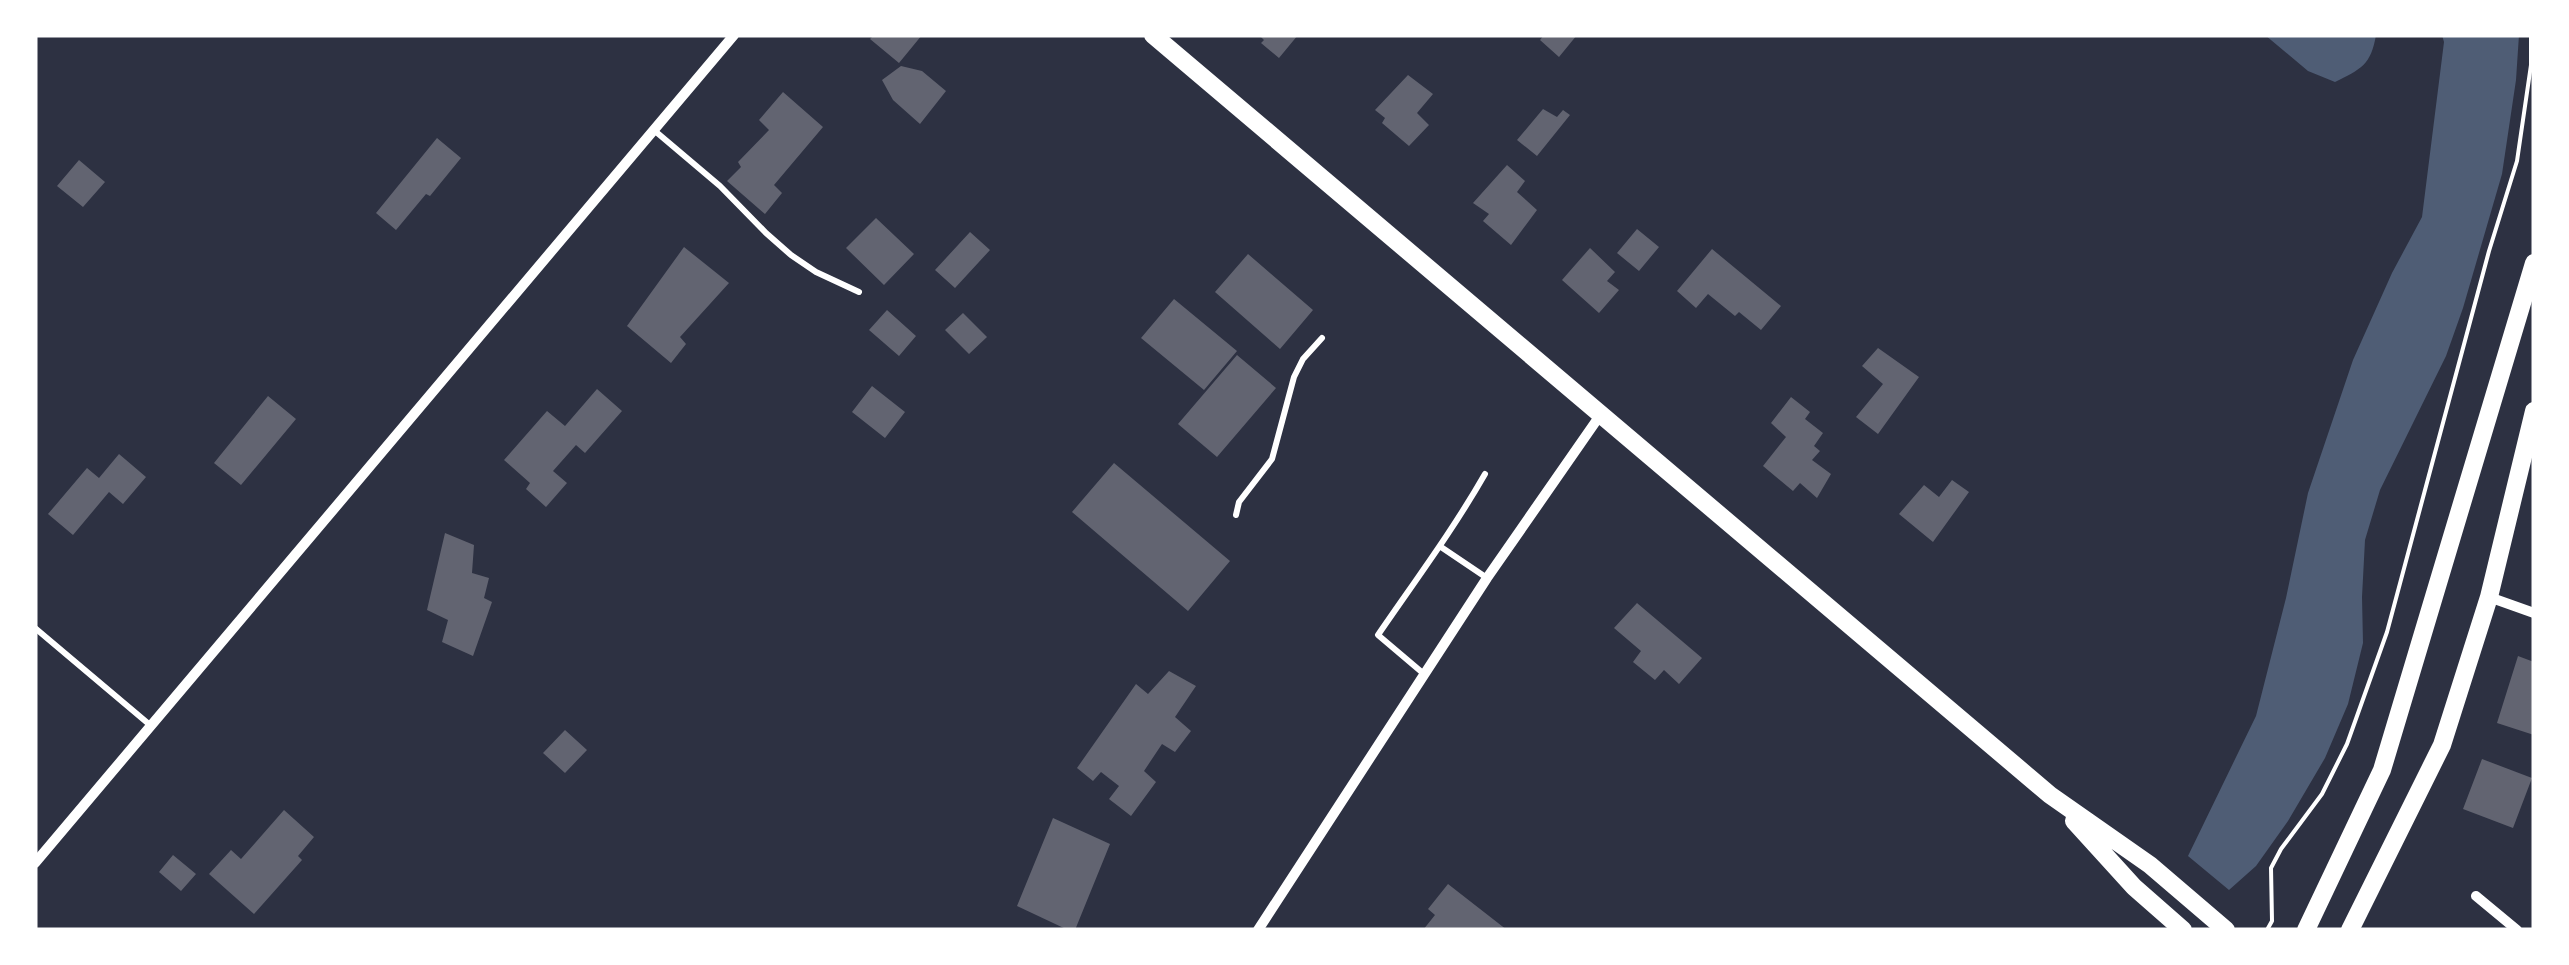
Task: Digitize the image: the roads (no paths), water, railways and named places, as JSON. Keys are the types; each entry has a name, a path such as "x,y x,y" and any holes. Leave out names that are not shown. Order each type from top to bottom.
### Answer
{"main road":[{"path":"1153,35 2050,795 2150,866 2226,930"},
{"path":"2306,930 2382,770 2534,263"},
{"path":"2350,930 2442,745 2489,597 2534,411"},
{"path":"2050,795 2134,887 2183,930"}],"street":[{"path":"35,863 734,35"},
{"path":"1258,930 1487,578 1602,413"},
{"path":"2489,597 2534,613"},
{"path":"2476,896 2517,930"}],"lane":[{"path":"654,130 720,186 791,255 859,292"},
{"path":"1236,514 1239,502 1272,459 1294,377 1303,359 1322,338"},
{"path":"1424,674 1378,634 1441,547 1485,474"},
{"path":"1441,547 1487,578"},
{"path":"35,628 151,726"}],"water":[{"path":"2265,35 2376,35 2363,65 2335,82 2308,71"},
{"path":"2442,35 2519,35 2502,174 2446,356 2380,490 2365,540 2363,643 2348,704 2325,758 2288,821 2256,866 2229,890 2188,856 2256,716 2308,493 2353,360 2422,217"}]}
